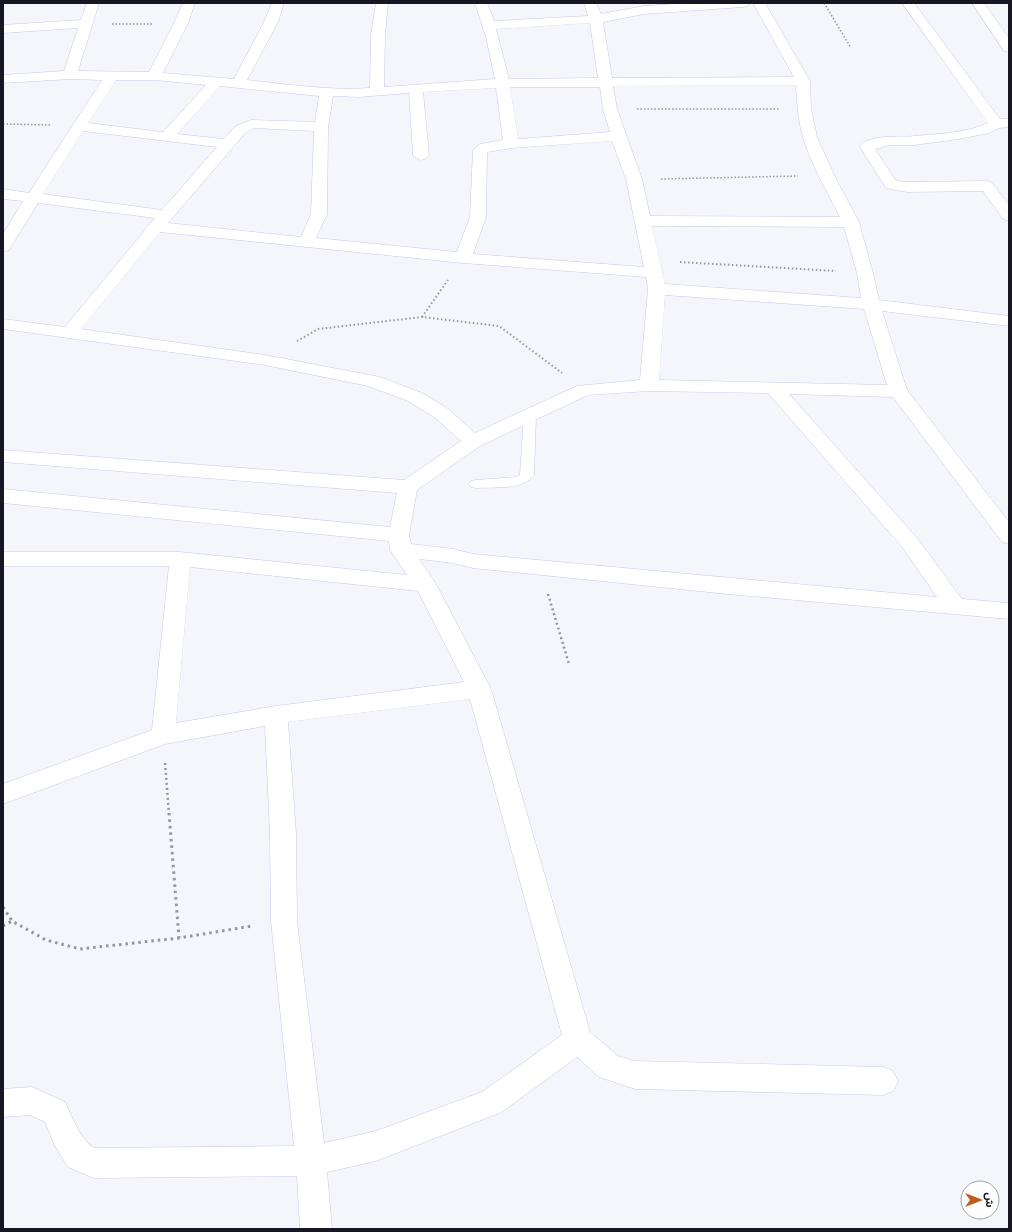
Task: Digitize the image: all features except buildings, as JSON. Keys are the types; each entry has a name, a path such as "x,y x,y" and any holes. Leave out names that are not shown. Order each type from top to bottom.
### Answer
{"street":[{"path":"70,75 87,24 92,3"},
{"path":"154,76 181,24 189,3"},
{"path":"238,84 270,22 278,3"},
{"path":"378,92 378,35 382,3"},
{"path":"481,3 490,25 504,83 511,144"},
{"path":"590,3 596,19 610,109 634,179 654,274 649,385"},
{"path":"490,25 596,19 642,7 743,3"},
{"path":"759,3 803,81 804,109 810,137 826,175 851,222 865,273 870,304 898,391 1009,536"},
{"path":"908,3 1002,123 984,130 959,135 914,141 889,141 873,144 867,147 891,184 907,187 986,186 1009,216"},
{"path":"978,3 1009,48"},
{"path":"3,29 87,24"},
{"path":"3,78 70,75 154,76 327,92 359,93 504,83 803,81"},
{"path":"3,247 112,75"},
{"path":"167,136 217,81"},
{"path":"416,88 421,155"},
{"path":"306,243 319,214 321,127 327,92"},
{"path":"70,332 161,221 241,129 251,124 321,127"},
{"path":"79,126 227,144"},
{"path":"463,258 478,217 480,150 485,147 511,144 618,136"},
{"path":"3,194 34,198 161,221 306,243 654,274 870,304 1009,321"},
{"path":"642,221 851,222"},
{"path":"3,324 266,360 373,382 415,397 440,412 473,442"},
{"path":"3,456 408,487 473,442 584,390 649,385 898,391"},
{"path":"774,389 910,543 955,606"},
{"path":"408,487 400,543 425,584 479,690 578,1040 609,1067 636,1075 883,1081"},
{"path":"3,496 75,502 186,515 400,543 473,561 728,586 1009,611"},
{"path":"3,559 180,559 425,584"},
{"path":"163,735 180,559"},
{"path":"3,794 163,735 276,715 479,690"},
{"path":"276,715 283,834 284,921 311,1161 316,1229"},
{"path":"3,1103 32,1101 55,1112 66,1136 79,1156 94,1163 311,1161 376,1146 492,1102 578,1040"}],"lane":[{"path":"476,484 519,481 525,478 527,475 530,415"}],"path":[{"path":"824,3 851,48"},
{"path":"87,24 181,24"},
{"path":"610,109 804,109"},
{"path":"3,124 79,126"},
{"path":"634,179 826,175"},
{"path":"422,317 463,258"},
{"path":"654,274 865,273"},
{"path":"266,360 318,328 422,317 499,326 584,390"},
{"path":"540,567 569,664"},
{"path":"163,735 179,938"},
{"path":"3,906 12,921 46,940 80,949 179,938 284,921"},
{"path":"3,926 12,921"}]}
